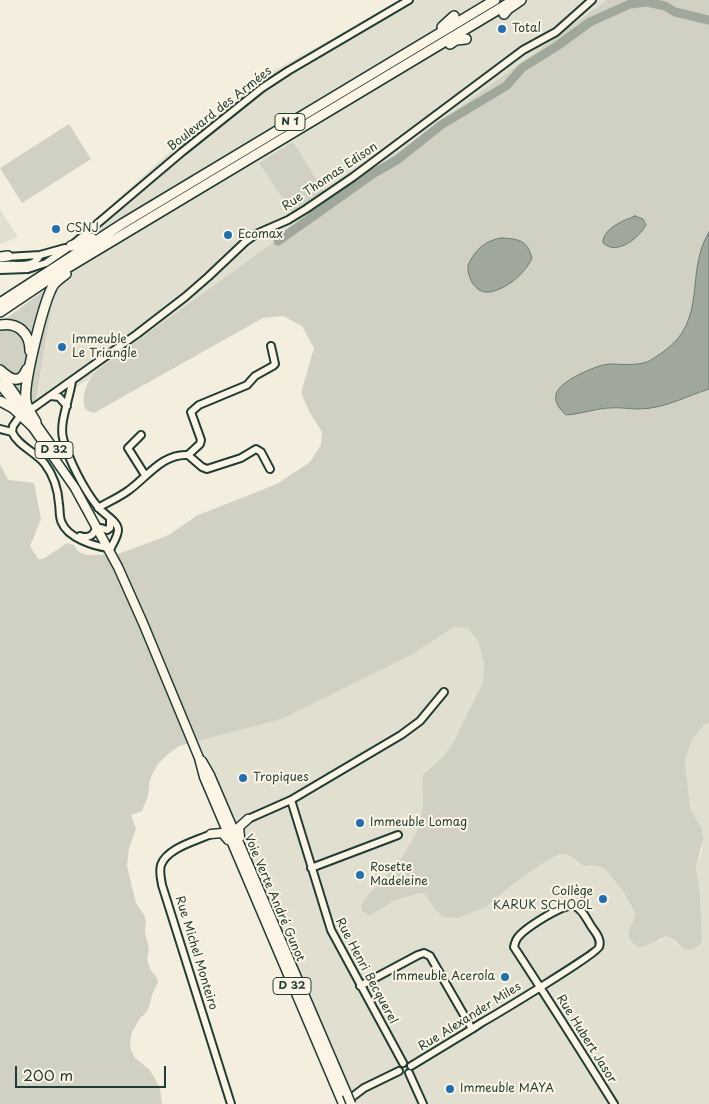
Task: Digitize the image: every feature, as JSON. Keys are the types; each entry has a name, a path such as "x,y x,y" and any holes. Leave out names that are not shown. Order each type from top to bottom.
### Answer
{"highway":[{"name":"N 1","path":"0,303 495,0"},
{"name":"N 1","path":"0,312 124,228 514,0"},
{"path":"504,14 521,0"},
{"path":"421,45 454,16"},
{"path":"396,70 421,60 456,40 466,39"},
{"path":"71,246 124,228"},
{"path":"34,424 27,405 26,393 35,344 53,286 59,279 124,228"},
{"path":"0,326 6,324 20,328 26,333 30,344 27,368 23,377 19,379 12,378 0,372"},
{"path":"0,401 34,424"}],"main road":[{"name":"Voie Verte André Gunot","path":"0,372 94,511 99,527 143,623 199,758 210,775 218,801 344,1100 351,1104"},
{"name":"Voie Verte André Gunot","path":"0,384 34,424"},
{"path":"218,801 233,818 248,819"},
{"path":"211,834 218,828 220,822 218,801"},
{"path":"211,834 220,833 225,836 240,869 248,872 250,863 238,831 240,825 248,819"}],"street":[{"name":"Boulevard des Armées","path":"0,270 22,270 46,264 71,246 182,152 262,88 295,66 409,0"},
{"name":"Rue Thomas Edison","path":"33,408 137,334 191,292 245,242 256,234 290,218 353,177 523,50 556,32 592,0"},
{"name":"Boulevard des Armées","path":"43,254 82,236"},
{"path":"2,257 23,257 43,254 71,246"},
{"path":"0,265 32,263 43,254"},
{"path":"15,265 23,257"},
{"path":"188,455 200,444 201,440 191,412 193,408 247,385 256,376 273,366 275,360 271,346"},
{"path":"0,429 12,432 19,441 41,459 51,474 58,493 61,522 65,528 81,540 109,548 118,529 110,519 94,511 64,441 62,425 72,381"},
{"path":"48,398 57,396 67,406"},
{"path":"12,432 13,426 18,419"},
{"path":"141,435 128,448 145,475"},
{"path":"94,511 131,489 145,475 172,457 181,454 188,455 207,469 241,458 256,449 261,452 270,469"},
{"path":"72,534 87,537 99,527 106,530 110,528 110,519"},
{"path":"248,819 291,800 414,726 426,715 444,692"},
{"name":"Rue Henri Becquerel","path":"291,800 331,930 403,1063"},
{"name":"Rue Michel Monteiro","path":"211,834 169,855 162,862 160,872 162,885 231,1104"},
{"path":"311,868 398,835"},
{"name":"Rue Alexander Miles","path":"411,1066 540,987 599,947 597,935 578,907 572,905 564,906 531,926 515,941 514,946 540,987"},
{"path":"360,986 418,955 426,954 430,956 472,1029"},
{"name":"Rue Hubert Jasor","path":"540,987 614,1104"},
{"path":"399,1071 400,1065 403,1063 406,1062 411,1066 409,1074 423,1104"},
{"path":"344,1100 399,1071"},
{"path":"399,1071 403,1074 409,1074"}],"shaded area":[{"path":"403,0 607,0 96,371 88,380 35,410 52,304 59,279 77,233 94,221 174,148 266,75"},
{"path":"500,0 508,0 0,306 68,261"},
{"path":"607,0 709,0 709,232 700,259 695,304 684,331 671,346 656,358 637,364 608,364 595,410 654,407 709,389 709,723 704,725 692,740 685,761 690,808 702,829 703,839 696,868 700,896 702,942 696,947 687,949 666,936 644,947 638,947 632,942 629,934 635,913 622,890 606,870 599,866 584,866 566,854 560,854 546,861 512,885 486,907 458,918 443,917 434,908 425,894 420,893 394,901 370,915 362,911 361,906 364,900 408,849 419,824 422,810 423,774 444,756 454,741 483,682 484,664 478,640 467,628 454,627 413,654 282,719 179,746 158,764 150,779 148,796 142,811 131,815 136,829 129,848 127,866 136,903 146,922 145,932 149,949 147,958 150,969 158,982 146,1013 140,1018 132,1032 131,1050 135,1058 150,1070 160,1088 162,1104 0,1104 0,464 8,480 34,483 41,519 30,546 38,559 43,559 67,543 74,545 83,554 105,555 108,558 169,535 196,516 277,484 310,462 321,445 322,432 310,413 301,393 314,348 302,326 283,316 263,318 94,413 86,410 84,395 87,384 96,371","holes":["635,216 645,221 646,225 643,230 629,243 618,247 606,246 608,232 628,218"]},
{"path":"69,124 91,159 22,203 0,168"},
{"path":"293,142 324,192 293,214 259,163"},
{"path":"0,210 18,237 0,244"},
{"path":"635,216 643,219 646,225 633,240 615,248 603,243 606,233 610,229"},
{"path":"709,232 709,389 657,407 639,409 608,408 566,415 556,402 556,396 561,386 580,374 602,365 647,362 663,352 677,339 686,326 691,311 698,264"},
{"path":"502,238 518,240 525,244 532,258 521,274 500,289 488,292 478,289 471,281 468,265 474,255 486,243"},
{"path":"59,279 52,304 33,418 0,385 0,323"},
{"path":"461,626 467,628 479,640 484,664 483,682 454,741 444,756 425,771 422,782 422,811 415,838 395,867 364,900 370,915 394,901 420,893 425,894 434,908 458,918 486,907 512,885 546,861 560,854 566,854 578,863 590,867 599,866 606,870 615,880 635,913 631,925 659,941 666,936 669,937 679,946 697,881 696,868 702,851 702,829 690,808 685,761 692,740 704,725 709,723 709,1104 337,1104 188,743 282,719 412,654 454,627"}],"waterway":[{"path":"278,241 374,173 397,160 441,125 506,86 522,68 590,22 630,4 647,2 665,6 675,12 709,20"}],"place":[{"name":"Total","path":"502,29"},
{"name":"CSNJ","path":"56,229"},
{"name":"Ecomax","path":"228,235"},
{"name":"Immeuble Le Triangle","path":"62,347"},
{"name":"Tropiques","path":"243,778"},
{"name":"Immeuble Lomag","path":"360,823"},
{"name":"Rosette Madeleine","path":"360,875"},
{"name":"Collège KARUK SCHOOL","path":"603,899"},
{"name":"Immeuble Acerola","path":"505,977"},
{"name":"Immeuble MAYA","path":"450,1089"}]}
